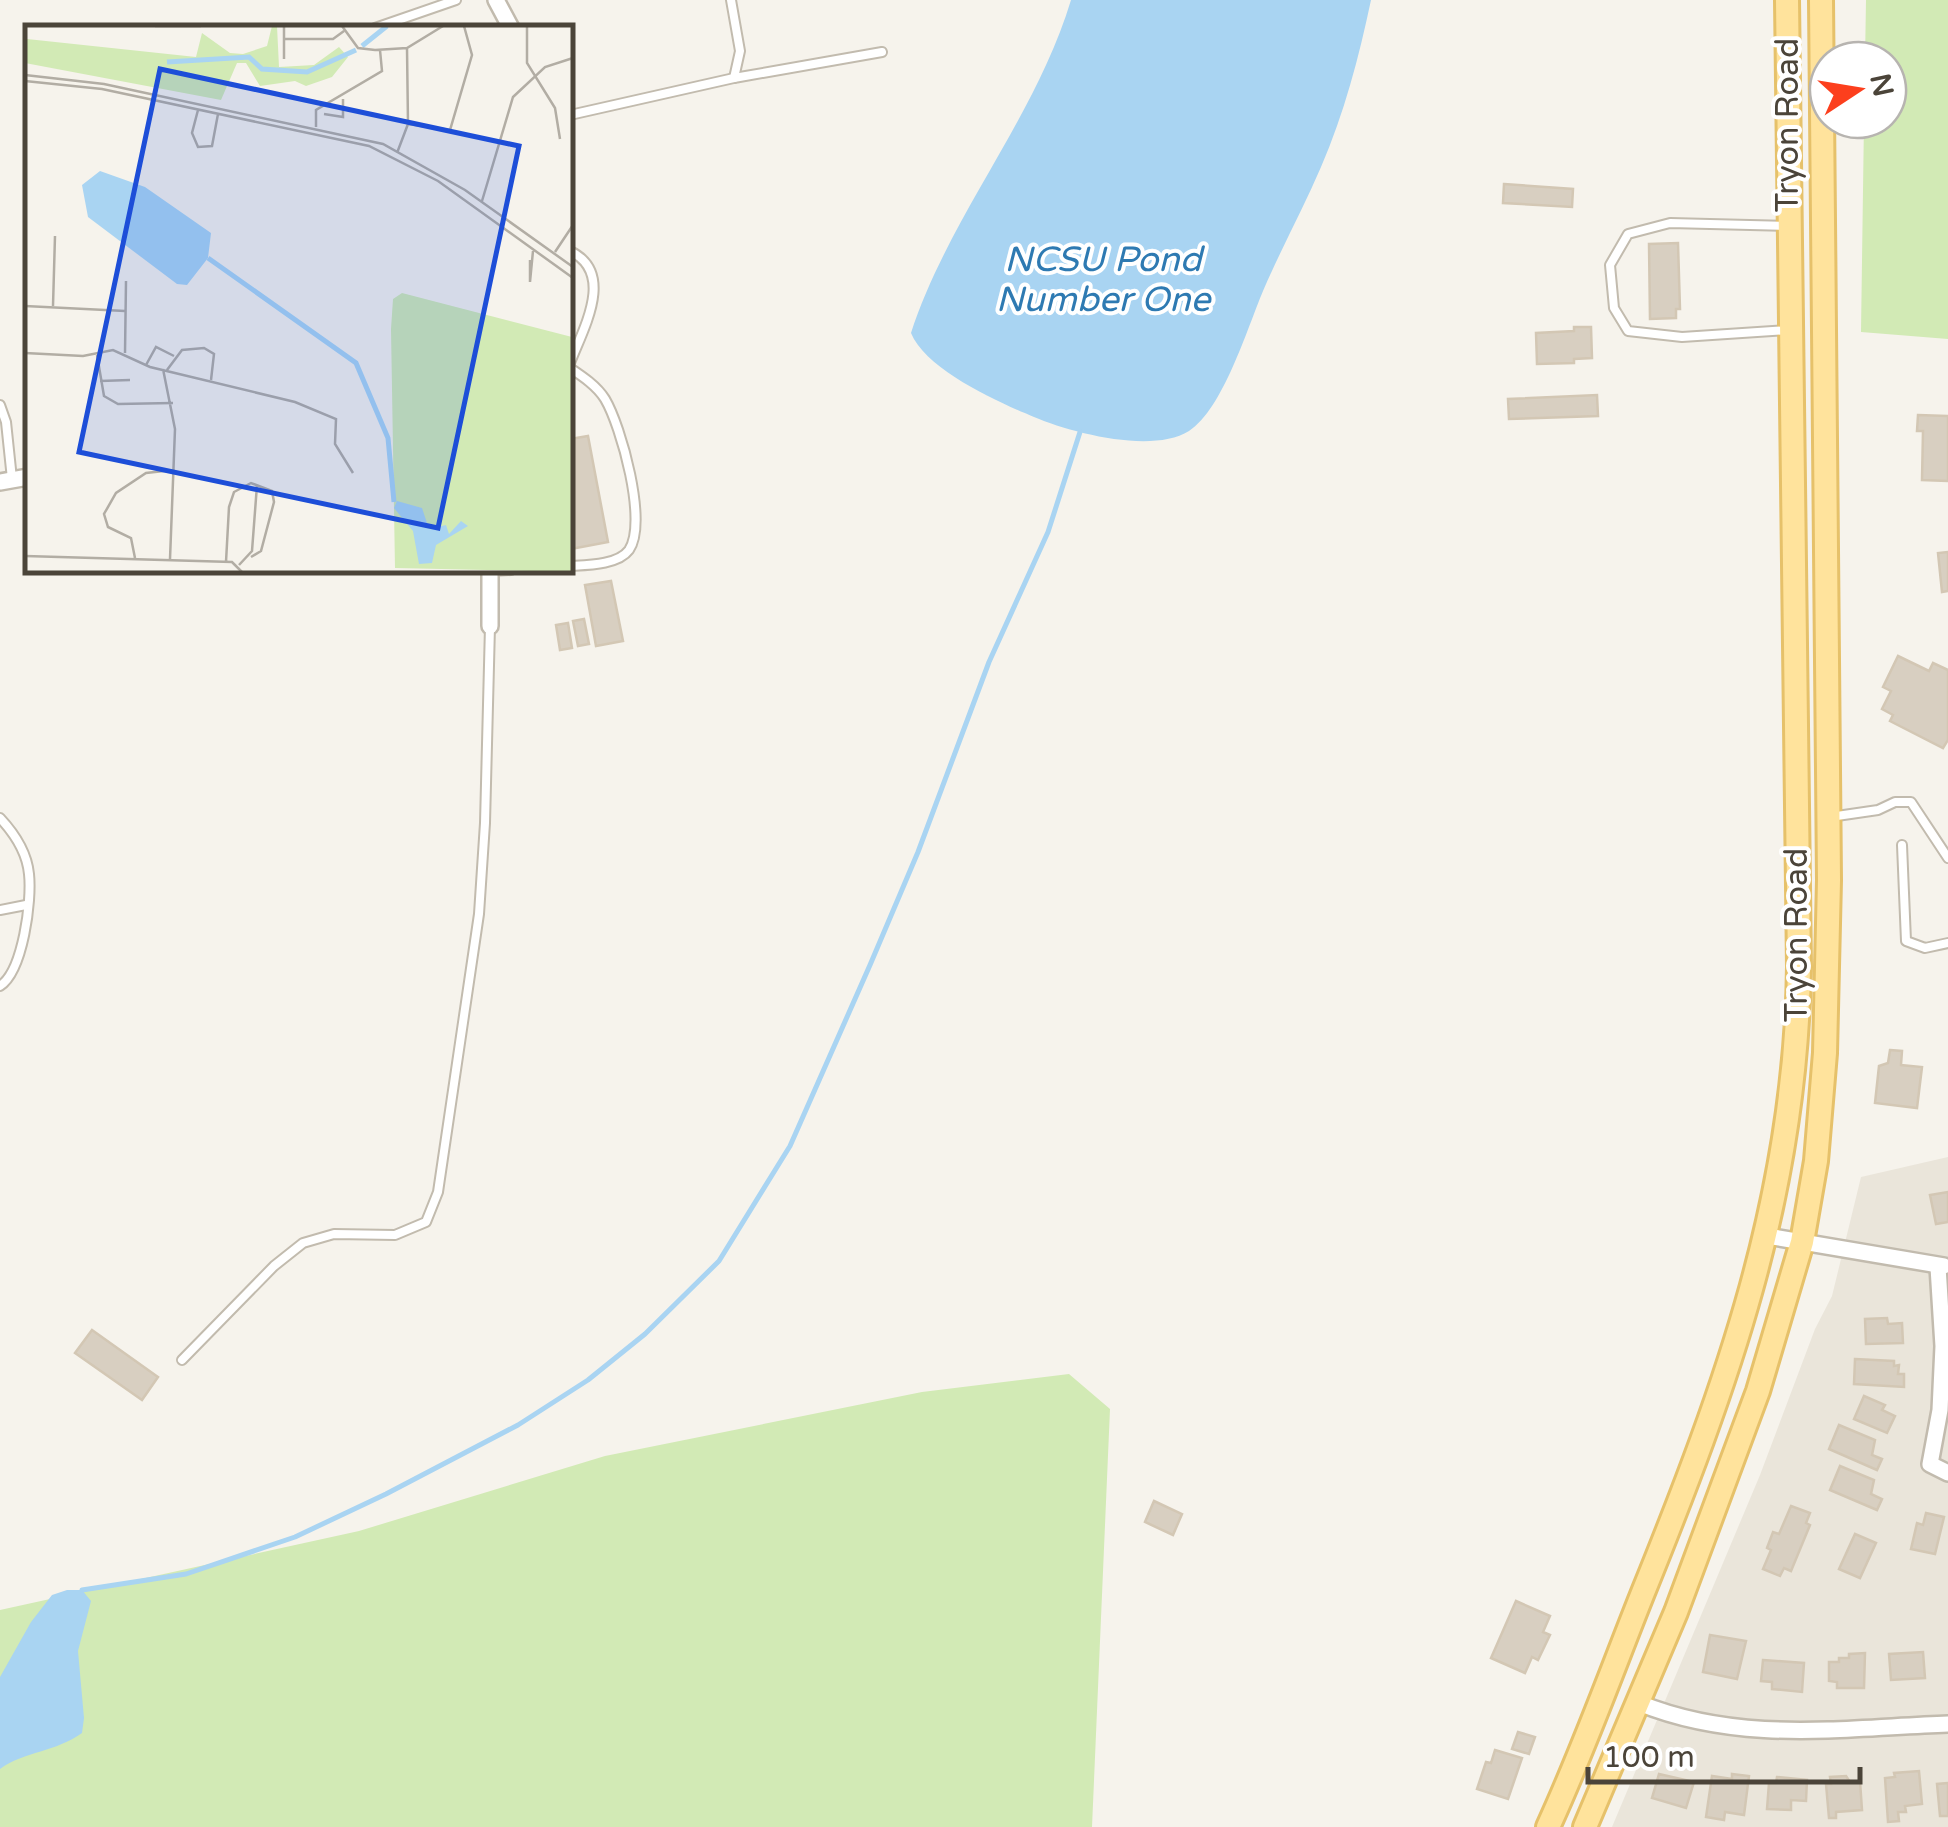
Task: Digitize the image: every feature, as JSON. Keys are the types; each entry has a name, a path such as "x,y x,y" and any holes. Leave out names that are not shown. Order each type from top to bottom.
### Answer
{"main road":[{"name":"Tryon Road","path":"1548,1827 1604,1699 1724,1381 1767,1236 1792,1098 1798,1012 1787,0"},
{"name":"Tryon Road","path":"1585,1827 1638,1703 1758,1391 1802,1242 1816,1161 1825,1054 1828,818 1821,0"}],"street":[{"path":"496,0 509,25"},
{"path":"490,572 490,626"},
{"path":"1767,1236 1943,1266 1940,1410 1930,1464 1948,1473"},
{"path":"1638,1703 1703,1723 1770,1732 1948,1724"}],"lane":[{"path":"385,25 456,0"},
{"path":"731,0 740,51 734,78"},
{"path":"572,115 734,78 882,52"},
{"path":"1788,226 1670,222 1628,234 1610,265 1614,308 1628,330 1682,337 1789,330"},
{"path":"572,253 591,269 595,293 572,359"},
{"path":"572,367 604,396 627,457 634,501 631,546 626,553 594,564 572,566"},
{"path":"0,404 13,480"},
{"path":"182,1360 274,1266 303,1243 334,1234 395,1235 426,1222 438,1192 479,914 490,626"},
{"path":"1828,818 1911,802 1948,858"},
{"path":"0,818 21,846 29,874 22,954 8,981 0,986"},
{"path":"1902,845 1906,941 1925,948 1948,943"},
{"path":"0,910 26,905"}],"shaded area":[{"path":"1948,1157 1948,1827 1612,1827 1760,1475 1815,1329 1832,1296 1861,1177"}],"green space":[{"path":"1866,0 1948,0 1948,339 1861,332 1864,140 1908,140 1908,40 1865,40"},
{"path":"1069,1374 1110,1409 1092,1827 0,1827 0,1610 359,1531 605,1456 922,1392"}],"water":[{"name":"NCSU Pond Number One","path":"1071,0 1371,0 1350,85 1329,147 1233,367 1201,420 1173,438 1112,439 1034,417 983,394 947,372 919,347 911,333 947,248 1036,86"},
{"path":"82,1590 91,1601 78,1651 82,1733 0,1769 0,1677 31,1622 52,1595"}],"building":[{"path":"1504,184 1573,189 1572,207 1503,203"},
{"path":"1678,243 1680,309 1676,309 1676,318 1650,319 1649,244"},
{"path":"1574,327 1591,327 1592,358 1574,359 1574,363 1537,364 1536,333 1574,331"},
{"path":"1597,395 1598,416 1509,419 1508,399"},
{"path":"1918,415 1948,416 1948,481 1922,480 1923,431 1917,431"},
{"path":"588,436 608,542 572,549 572,439"},
{"path":"1948,552 1948,591 1942,592 1938,553"},
{"path":"611,581 623,641 596,646 585,585"},
{"path":"584,619 589,644 578,646 573,621"},
{"path":"568,623 572,648 560,650 556,625"},
{"path":"1898,656 1929,671 1933,663 1948,670 1948,740 1943,748 1890,721 1893,715 1882,709 1891,691 1883,687"},
{"path":"1890,1050 1902,1051 1901,1065 1922,1067 1917,1108 1875,1103 1879,1066 1888,1063"},
{"path":"1948,1192 1948,1222 1936,1224 1930,1195"},
{"path":"1887,1318 1888,1324 1902,1323 1903,1343 1866,1344 1865,1319"},
{"path":"92,1330 158,1377 142,1400 75,1353"},
{"path":"1855,1359 1894,1361 1894,1366 1899,1365 1898,1374 1904,1374 1904,1387 1854,1384"},
{"path":"1864,1396 1885,1405 1882,1410 1895,1416 1887,1433 1854,1419"},
{"path":"1839,1425 1875,1440 1872,1455 1882,1459 1877,1470 1829,1449"},
{"path":"1840,1466 1874,1480 1871,1494 1882,1499 1877,1510 1830,1490"},
{"path":"1154,1501 1182,1514 1173,1535 1145,1522"},
{"path":"1791,1506 1810,1513 1806,1523 1810,1525 1791,1571 1784,1568 1780,1576 1763,1569 1773,1532 1779,1534"},
{"path":"1926,1513 1944,1517 1935,1554 1911,1549 1917,1523 1923,1525"},
{"path":"1855,1534 1876,1543 1860,1578 1839,1569"},
{"path":"1516,1601 1550,1616 1543,1632 1550,1635 1538,1660 1532,1657 1525,1673 1491,1658"},
{"path":"1710,1635 1746,1641 1737,1679 1703,1672"},
{"path":"1923,1652 1925,1678 1891,1680 1889,1654"},
{"path":"1865,1653 1864,1688 1837,1688 1837,1682 1829,1681 1829,1662"},
{"path":"1763,1660 1804,1663 1802,1692 1772,1689 1772,1682 1761,1681"},
{"path":"1518,1732 1535,1737 1529,1754 1512,1749"},
{"path":"1495,1750 1522,1758 1508,1799 1477,1789 1486,1762 1491,1763"},
{"path":"1919,1771 1922,1804 1905,1806 1906,1812 1898,1812 1899,1821 1888,1822 1885,1778 1895,1777 1894,1773"},
{"path":"1659,1774 1694,1782 1686,1808 1652,1798"},
{"path":"1732,1774 1749,1776 1744,1815 1725,1812 1724,1820 1706,1817 1712,1776 1732,1779"},
{"path":"1846,1776 1850,1782 1860,1781 1862,1810 1836,1812 1836,1818 1829,1818 1826,1784 1831,1784 1830,1777"},
{"path":"1777,1777 1807,1780 1806,1801 1791,1800 1791,1810 1767,1809 1769,1783 1776,1783"},
{"path":"1948,1783 1948,1816 1940,1816 1937,1784"}],"waterway":[{"path":"82,1590 186,1574 295,1537 386,1494 518,1425 588,1380 645,1334 719,1261 790,1146 870,965 918,852 989,662 1048,532 1080,432"}]}
